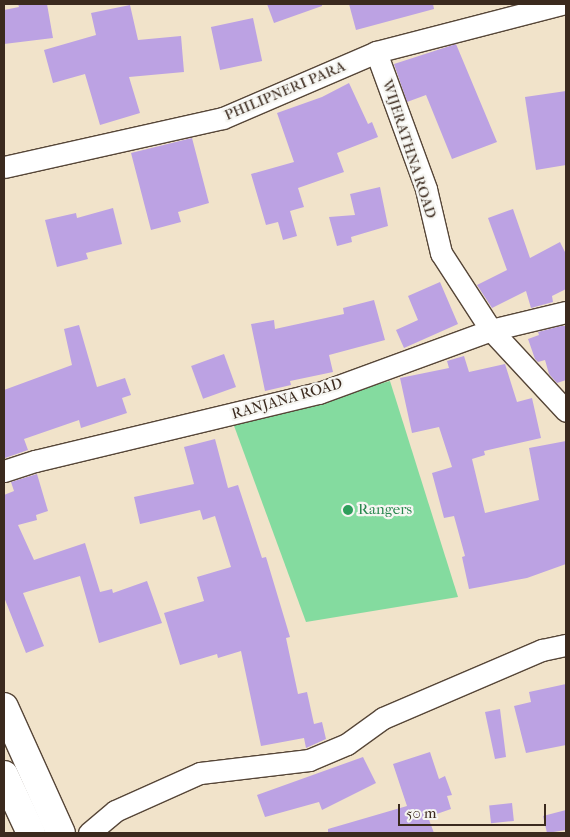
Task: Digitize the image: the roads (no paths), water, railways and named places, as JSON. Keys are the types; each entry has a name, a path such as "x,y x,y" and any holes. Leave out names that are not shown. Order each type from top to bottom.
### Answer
{"highway":[{"path":"4,707 61,833"},
{"path":"4,775 31,833"}],"street":[{"name":"PHILIPNERI PARA","path":"4,167 223,118 376,52 562,4"},
{"name":"WIJERATHNA ROAD","path":"376,52 426,189 441,253 491,330 566,411"},
{"name":"RANJANA ROAD","path":"4,471 34,461 319,393 491,330 566,312"},
{"path":"89,833 116,812 200,773 310,760 347,744 384,718 542,650 566,645"}],"place":[{"name":"Rangers","path":"348,510"}]}
